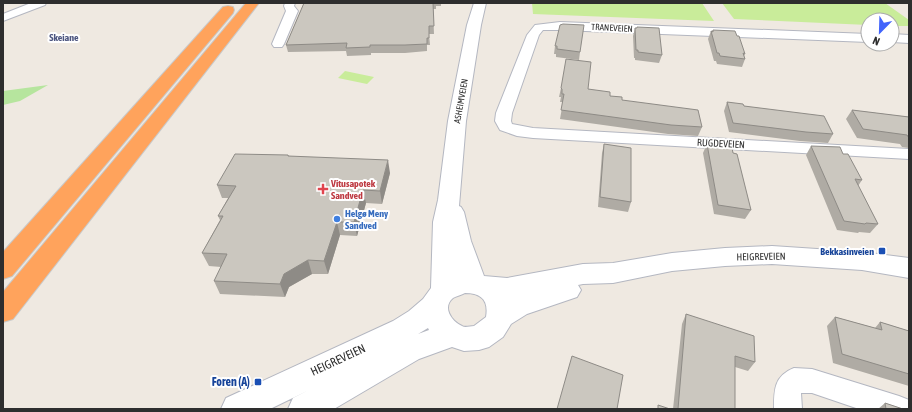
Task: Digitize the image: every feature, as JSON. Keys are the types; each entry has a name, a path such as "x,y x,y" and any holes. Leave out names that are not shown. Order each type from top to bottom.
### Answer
{"highway":[{"path":"3,269 234,3"},
{"path":"3,311 253,3"}],"main road":[{"name":"ASHEIMVEIEN","path":"439,298 445,258 444,222 449,200 457,121 474,24 480,3"},
{"name":"ASHEIMVEIEN","path":"449,200 456,221 459,241 479,285"},
{"name":"HEIGREVEIEN","path":"479,285 507,288 583,274 613,273 672,262 725,257 772,255 817,256 909,268"},
{"name":"HEIGREVEIEN","path":"501,316 518,306 586,286 613,273"},
{"path":"463,283 479,285 492,292 498,300 501,308 501,316 494,328 483,336 473,339 452,335 443,330 437,322 434,314 439,298 452,285 463,283"},
{"name":"HEIGREVEIEN","path":"237,409 402,329 419,319 439,298"},
{"path":"304,409 409,350 452,335"}],"street":[{"path":"3,18 41,3"},
{"path":"278,44 292,11 289,6 290,3"},
{"name":"TRANEVEIEN","path":"533,133 517,131 506,127 503,121 504,113 531,42 539,27 560,26 860,38"},
{"name":"RUGDEVEIEN","path":"533,133 909,154"},
{"path":"788,409 787,390 794,380 812,381 898,409"}],"green space":[{"path":"532,3 702,3 714,21 533,14"},
{"path":"722,3 885,3 898,12 860,12 860,25 734,19"},
{"path":"900,14 909,20 909,26 900,26"},
{"path":"345,71 374,77 367,84 338,78"},
{"path":"48,85 20,101 3,105 3,91"}],"building":[{"path":"304,3 433,3 434,26 429,26 429,38 427,38 427,44 370,45 370,47 346,48 347,43 286,45"},
{"path":"560,25 584,25 580,52 557,49 557,46 555,46"},
{"path":"635,28 659,28 662,55 638,52 638,50 636,50"},
{"path":"713,30 735,31 737,36 739,36 745,54 743,53 745,59 720,56 719,53 717,53 711,31 713,32"},
{"path":"566,59 591,62 588,89 610,92 610,96 622,97 622,100 698,110 702,127 671,125 561,110 564,94 562,94 561,88"},
{"path":"727,102 743,104 744,106 824,116 833,134 733,123"},
{"path":"852,110 909,117 909,138 907,135 863,129"},
{"path":"604,144 631,148 631,202 600,197"},
{"path":"707,144 732,148 733,153 737,154 751,210 718,205"},
{"path":"811,146 840,147 843,154 848,154 862,180 855,179 878,224 844,221"},
{"path":"235,154 388,160 380,191 363,190 354,222 337,222 324,261 308,260 284,274 280,284 214,281 227,254 202,253 223,216 218,216 236,186 217,185"},
{"path":"686,314 754,336 755,362 735,356 735,409 678,409"},
{"path":"835,317 882,330 880,322 909,331 909,374 842,354"},
{"path":"572,356 623,375 617,409 557,409"},
{"path":"885,403 903,409 886,409"},
{"path":"658,405 670,409 658,409"}],"place":[{"name":"Vitusapotek Sandved","path":"323,189"},
{"name":"Helgø Meny Sandved","path":"337,219"},
{"name":"Bekkasinveien","path":"882,251"},
{"name":"Foren (A)","path":"258,382"}],"district":[{"name":"Skeiane","path":"64,37"}]}
